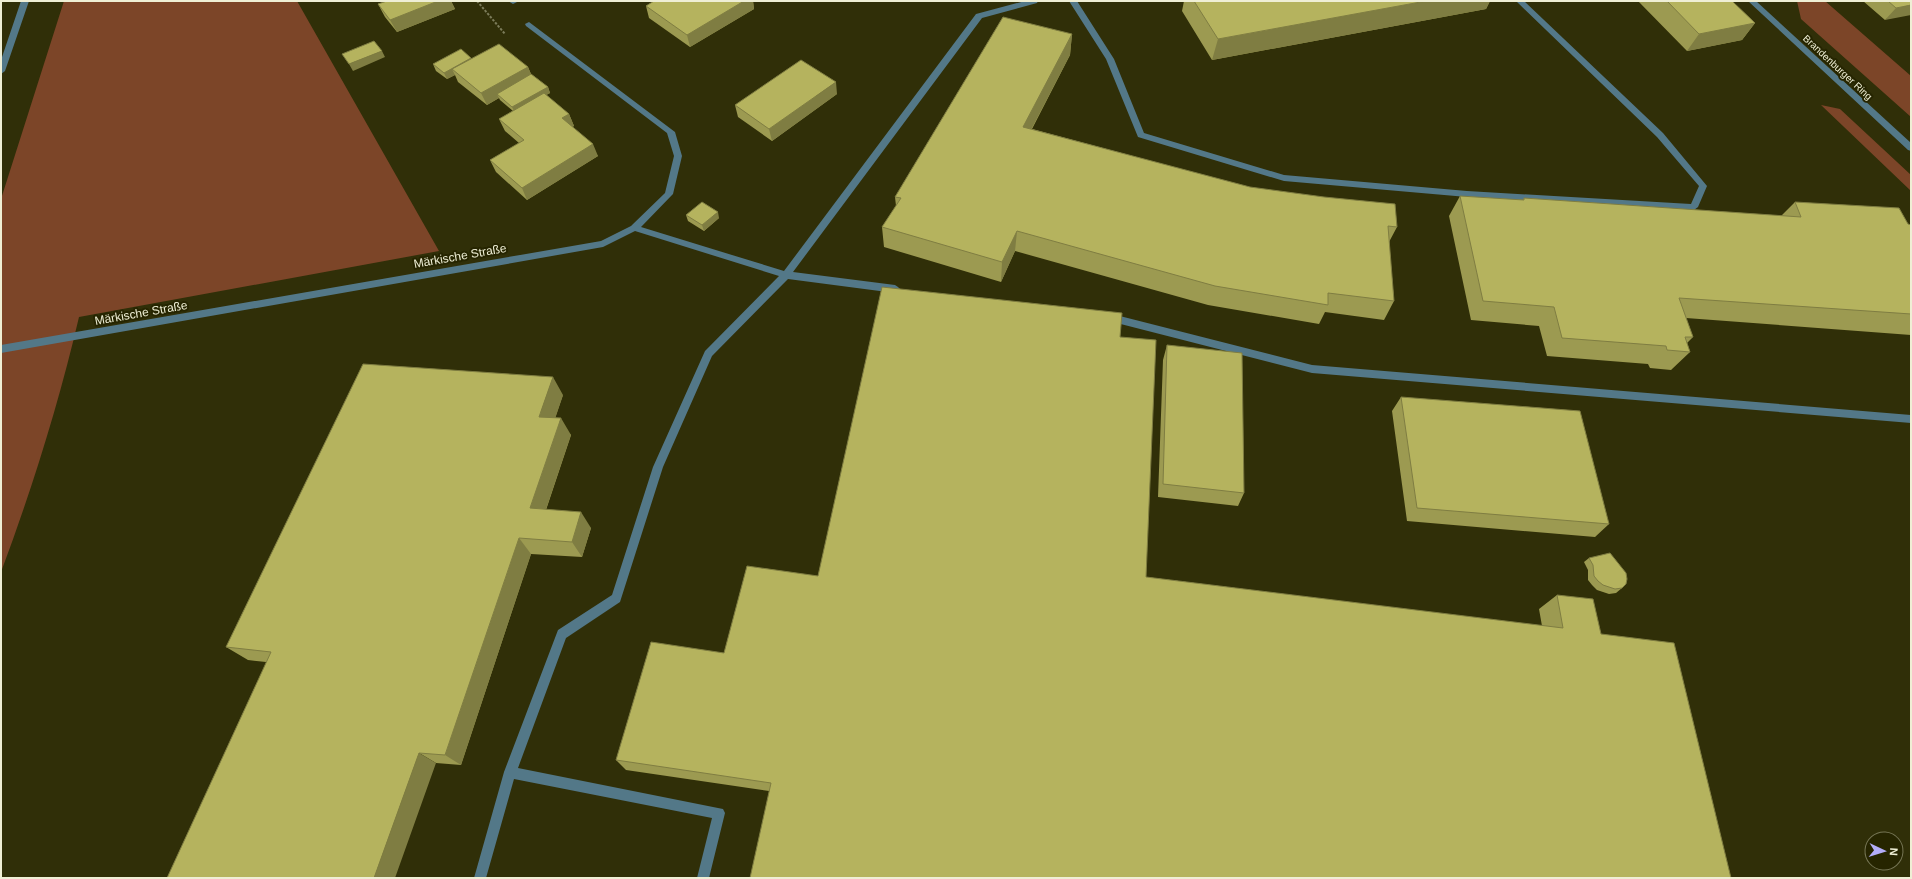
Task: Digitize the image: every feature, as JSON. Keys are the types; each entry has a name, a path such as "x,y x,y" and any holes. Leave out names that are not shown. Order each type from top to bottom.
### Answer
{"street":[{"path":"1,71 24,1"},
{"path":"480,878 510,772 562,634 616,598 658,467 708,354 786,275 979,16 1034,1"},
{"path":"1073,1 1110,59 1141,135 1284,178 1467,194 1694,207 1703,186 1660,135 1520,1"},
{"name":"Brandenburger Ring","path":"1752,1 1911,148"},
{"name":"Märkische Straße","path":"1,349 604,244 634,228 669,194 678,156 671,132 529,24"},
{"path":"634,228 786,275 905,291"},
{"path":"1094,315 1118,318 1312,369 1911,419"},
{"path":"510,772 719,812 703,878"}],"shaded area":[{"path":"64,1 297,1 439,251 79,317 63,381 44,446 1,572 1,199"},
{"path":"1797,1 1825,1 1911,76 1911,117 1801,19"},
{"path":"1821,105 1840,109 1911,175 1911,191"}],"building":[{"path":"387,1 438,1 390,20 378,4"},
{"path":"654,1 744,1 687,35 646,6"},
{"path":"1194,1 1426,1 1218,39"},
{"path":"1667,1 1732,1 1755,23 1699,34"},
{"path":"1888,1 1911,1 1911,5 1896,8"},
{"path":"1003,17 1072,34 1023,127 1250,187 1324,197 1395,204 1397,227 1388,226 1394,301 1328,293 1328,305 1215,286 1017,231 1002,262 882,227 901,198 895,197"},
{"path":"374,41 382,51 349,64 342,54"},
{"path":"499,44 528,67 481,93 452,69"},
{"path":"461,49 471,58 444,73 433,64"},
{"path":"801,60 836,82 769,129 735,105"},
{"path":"531,74 548,87 512,107 497,94"},
{"path":"544,93 569,114 562,118 593,144 522,188 490,160 524,140 499,119"},
{"path":"1460,196 1524,200 1524,198 1801,217 1795,202 1899,208 1908,224 1911,225 1911,314 1679,298 1693,337 1685,337 1690,352 1667,350 1666,346 1562,338 1554,307 1483,301"},
{"path":"702,202 718,212 702,225 686,215"},
{"path":"882,287 1122,313 1120,337 1156,340 1146,577 1563,628 1557,595 1593,599 1601,634 1674,643 1731,878 750,878 771,783 616,760 651,642 724,653 747,566 818,576"},
{"path":"1167,345 1242,353 1244,493 1163,484"},
{"path":"363,364 553,377 539,417 561,418 530,508 581,512 572,542 519,538 445,755 419,753 374,878 167,878 271,652 226,647"},
{"path":"1401,397 1580,411 1609,524 1417,508"},
{"path":"1610,553 1626,573 1626,584 1622,588 1615,589 1603,585 1594,576 1593,565 1589,558"}]}
